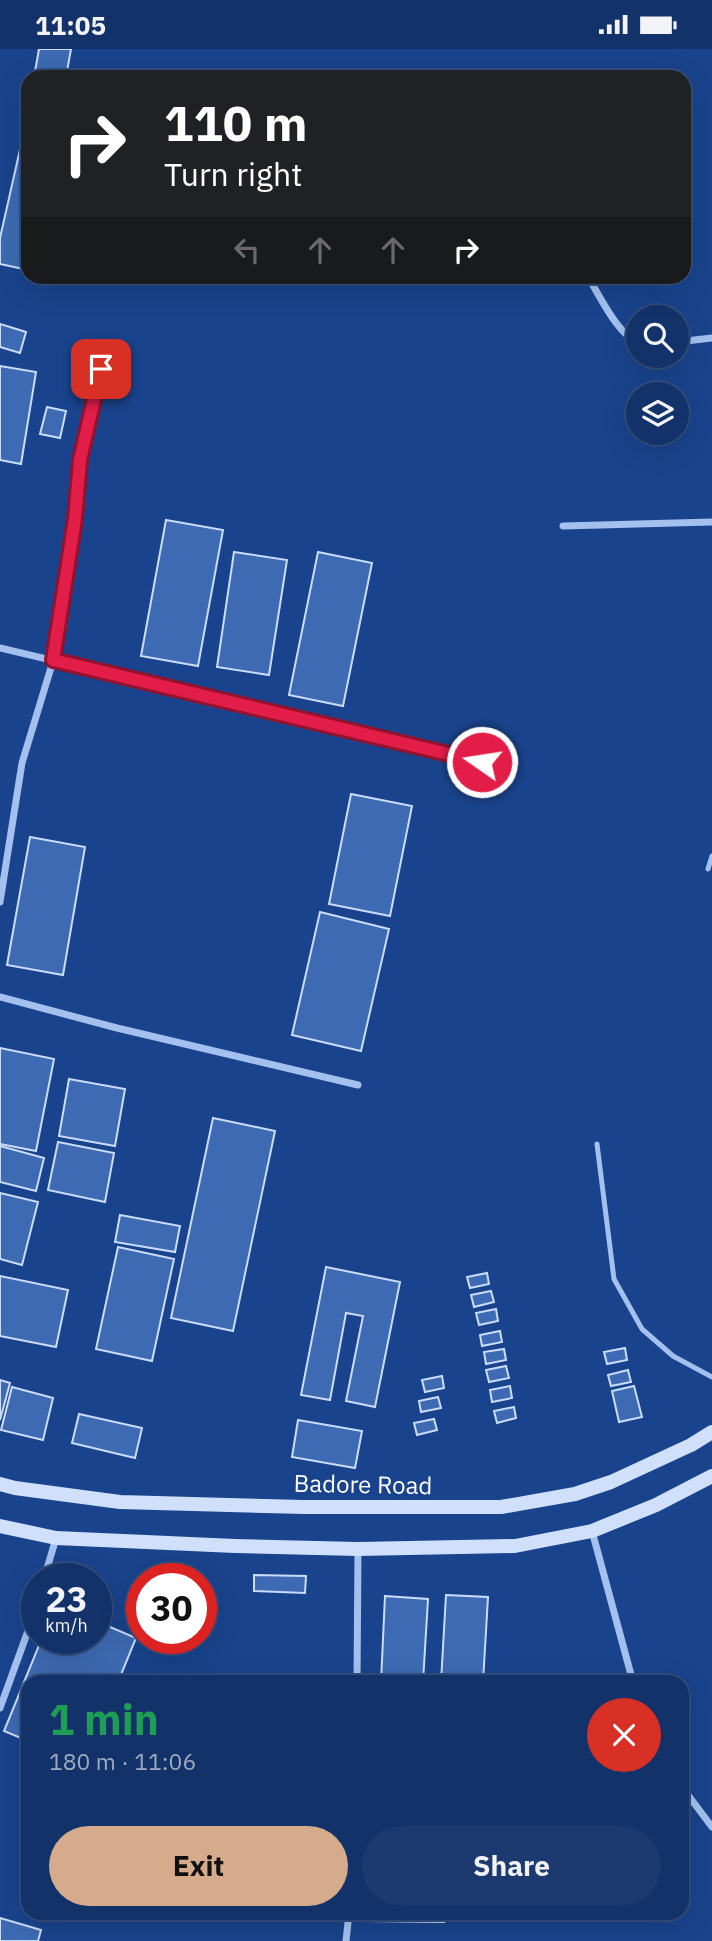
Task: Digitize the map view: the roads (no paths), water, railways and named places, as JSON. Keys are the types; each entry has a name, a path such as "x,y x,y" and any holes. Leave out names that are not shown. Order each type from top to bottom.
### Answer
{"main road":[{"name":"Badore Road","path":"0,1484 120,1501 304,1507 501,1507 575,1494 599,1486 647,1467 712,1432"},
{"path":"0,1526 56,1538 235,1546 358,1549 515,1546 592,1531 656,1505 712,1476"}],"street":[{"path":"592,284 610,315 626,334"},
{"path":"689,341 712,338"},
{"path":"0,902 22,762 53,660 75,519 80,460 106,347"},
{"path":"563,526 712,522"},
{"path":"0,648 482,762"},
{"path":"0,997 117,1028 358,1085"},
{"path":"592,1531 631,1675"},
{"path":"49,1563 56,1538"},
{"path":"357,1675 358,1549"},
{"path":"0,1708 21,1650"},
{"path":"689,1797 712,1828"},
{"path":"346,1941 348,1920"}],"lane":[{"path":"708,869 712,856"},
{"path":"597,1144 614,1279 642,1329 673,1356 712,1377"}]}
